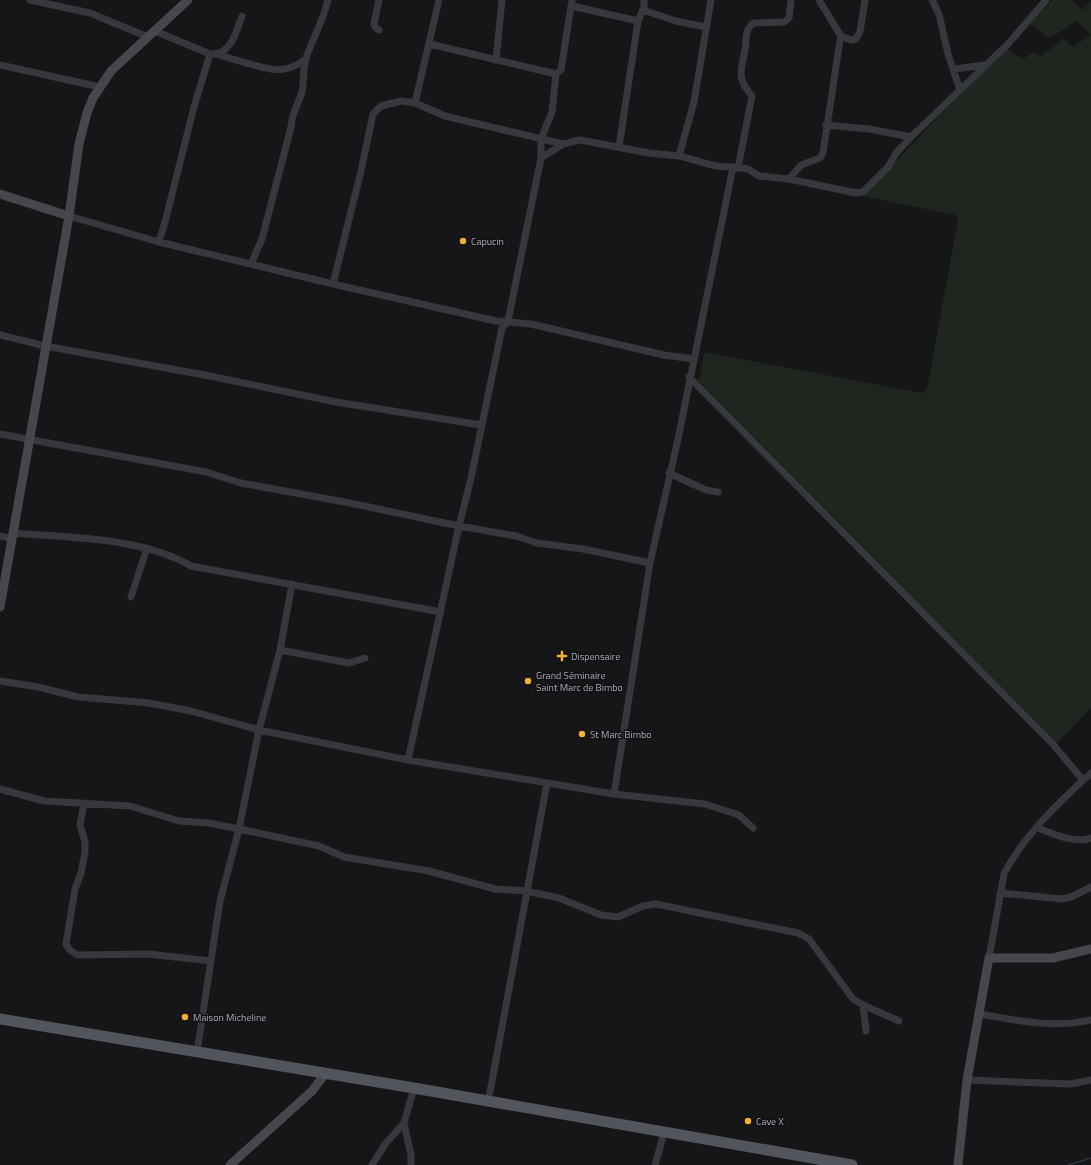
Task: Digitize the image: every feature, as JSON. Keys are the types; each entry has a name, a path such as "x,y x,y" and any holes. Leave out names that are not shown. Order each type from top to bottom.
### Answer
{"main road":[{"path":"0,602 30,439 83,126 93,98 111,72 188,0"},
{"path":"0,194 68,216"},
{"path":"958,1165 967,1080 989,958 1053,958 1091,949"},
{"path":"0,1019 414,1088 852,1165"},
{"path":"230,1165 312,1091 325,1074"}],"street":[{"path":"30,0 90,13 151,34 270,71 286,69 298,65 306,59"},
{"path":"251,264 262,239 291,127 292,113 298,104 302,92 306,59 323,18 328,0"},
{"path":"379,0 374,24 375,28 379,30"},
{"path":"415,104 439,0"},
{"path":"496,60 502,0"},
{"path":"619,147 638,21 643,10 644,0"},
{"path":"679,156 694,102 711,0"},
{"path":"614,794 650,563 678,439 689,377 752,96 743,87 740,72 746,36 748,28 753,23 784,22 789,18 791,0"},
{"path":"819,0 841,36 850,40 856,39 860,32 865,0"},
{"path":"932,0 940,14 943,36 960,90"},
{"path":"541,158 563,144 580,140 679,156 698,160 708,166 748,169 759,176 789,179 856,193 863,192 888,167 896,154 910,137 1017,33 1046,0"},
{"path":"408,760 459,526 471,478 481,426 495,370 502,328 508,321 541,158 541,139 552,112 556,74 561,70 572,3 638,21"},
{"path":"643,10 676,21 706,27"},
{"path":"158,242 165,222 194,107 214,54 231,43 242,16"},
{"path":"789,179 801,165 820,158 823,153 826,125 841,36"},
{"path":"430,44 556,74"},
{"path":"0,65 100,87"},
{"path":"954,69 985,65"},
{"path":"333,284 361,171 373,114 381,106 401,101 415,104 445,116 563,144"},
{"path":"826,125 869,129 910,137"},
{"path":"68,216 158,242 333,284 496,321 531,324 664,355 694,359"},
{"path":"0,335 45,346 210,376 336,402 481,426"},
{"path":"689,377 1051,742 1083,780"},
{"path":"0,434 206,472 242,483 516,536 537,543 583,549 650,563"},
{"path":"669,474 706,490 718,492"},
{"path":"0,536 98,540 147,548 176,557 191,566 441,612"},
{"path":"131,596 147,548"},
{"path":"197,1052 220,901 239,829 259,730 280,650 292,584"},
{"path":"280,650 349,663 366,658"},
{"path":"0,681 38,687 78,697 149,703 259,730 408,760 614,794 705,804 740,815 753,828"},
{"path":"1046,732 1051,742"},
{"path":"989,958 1004,874 1011,862 1060,801 1091,773"},
{"path":"488,1102 547,783"},
{"path":"0,789 44,801 130,806 179,821 239,829 319,846 344,857 429,871 495,889 526,891 559,898 601,914 618,916 643,906 656,904 798,934 809,939 853,999 899,1021"},
{"path":"84,803 80,825 85,842 81,873 75,889 67,934 66,944 70,950 77,955 148,954 211,961"},
{"path":"1038,828 1050,833 1077,840 1083,841 1091,838"},
{"path":"1000,893 1062,898 1071,897 1091,887"},
{"path":"863,1005 866,1031"},
{"path":"979,1014 1040,1024 1072,1023 1091,1020"},
{"path":"967,1080 1071,1084 1091,1080"},
{"path":"372,1165 386,1143 404,1123 414,1088"},
{"path":"404,1123 410,1150 411,1165"},
{"path":"655,1165 664,1133"}],"shaded area":[{"path":"1052,0 1072,0 1082,10 1091,1 1091,708 1057,743 699,381 704,352 922,393 927,389 958,220 955,215 863,196 1005,47 1023,59 1033,52 1042,56 1063,39 1073,47 1090,35 1077,21 1050,38 1029,24"}],"waterway":[{"path":"1068,1165 1091,1158"}],"place":[{"name":"Capucin","path":"463,241"},
{"name":"Dispensaire","path":"562,656"},
{"name":"Grand Séminaire Saint Marc de Bimbo","path":"528,681"},
{"name":"St Marc Bimbo","path":"582,734"},
{"name":"Maison Micheline","path":"185,1017"},
{"name":"Cave X","path":"748,1121"}]}
